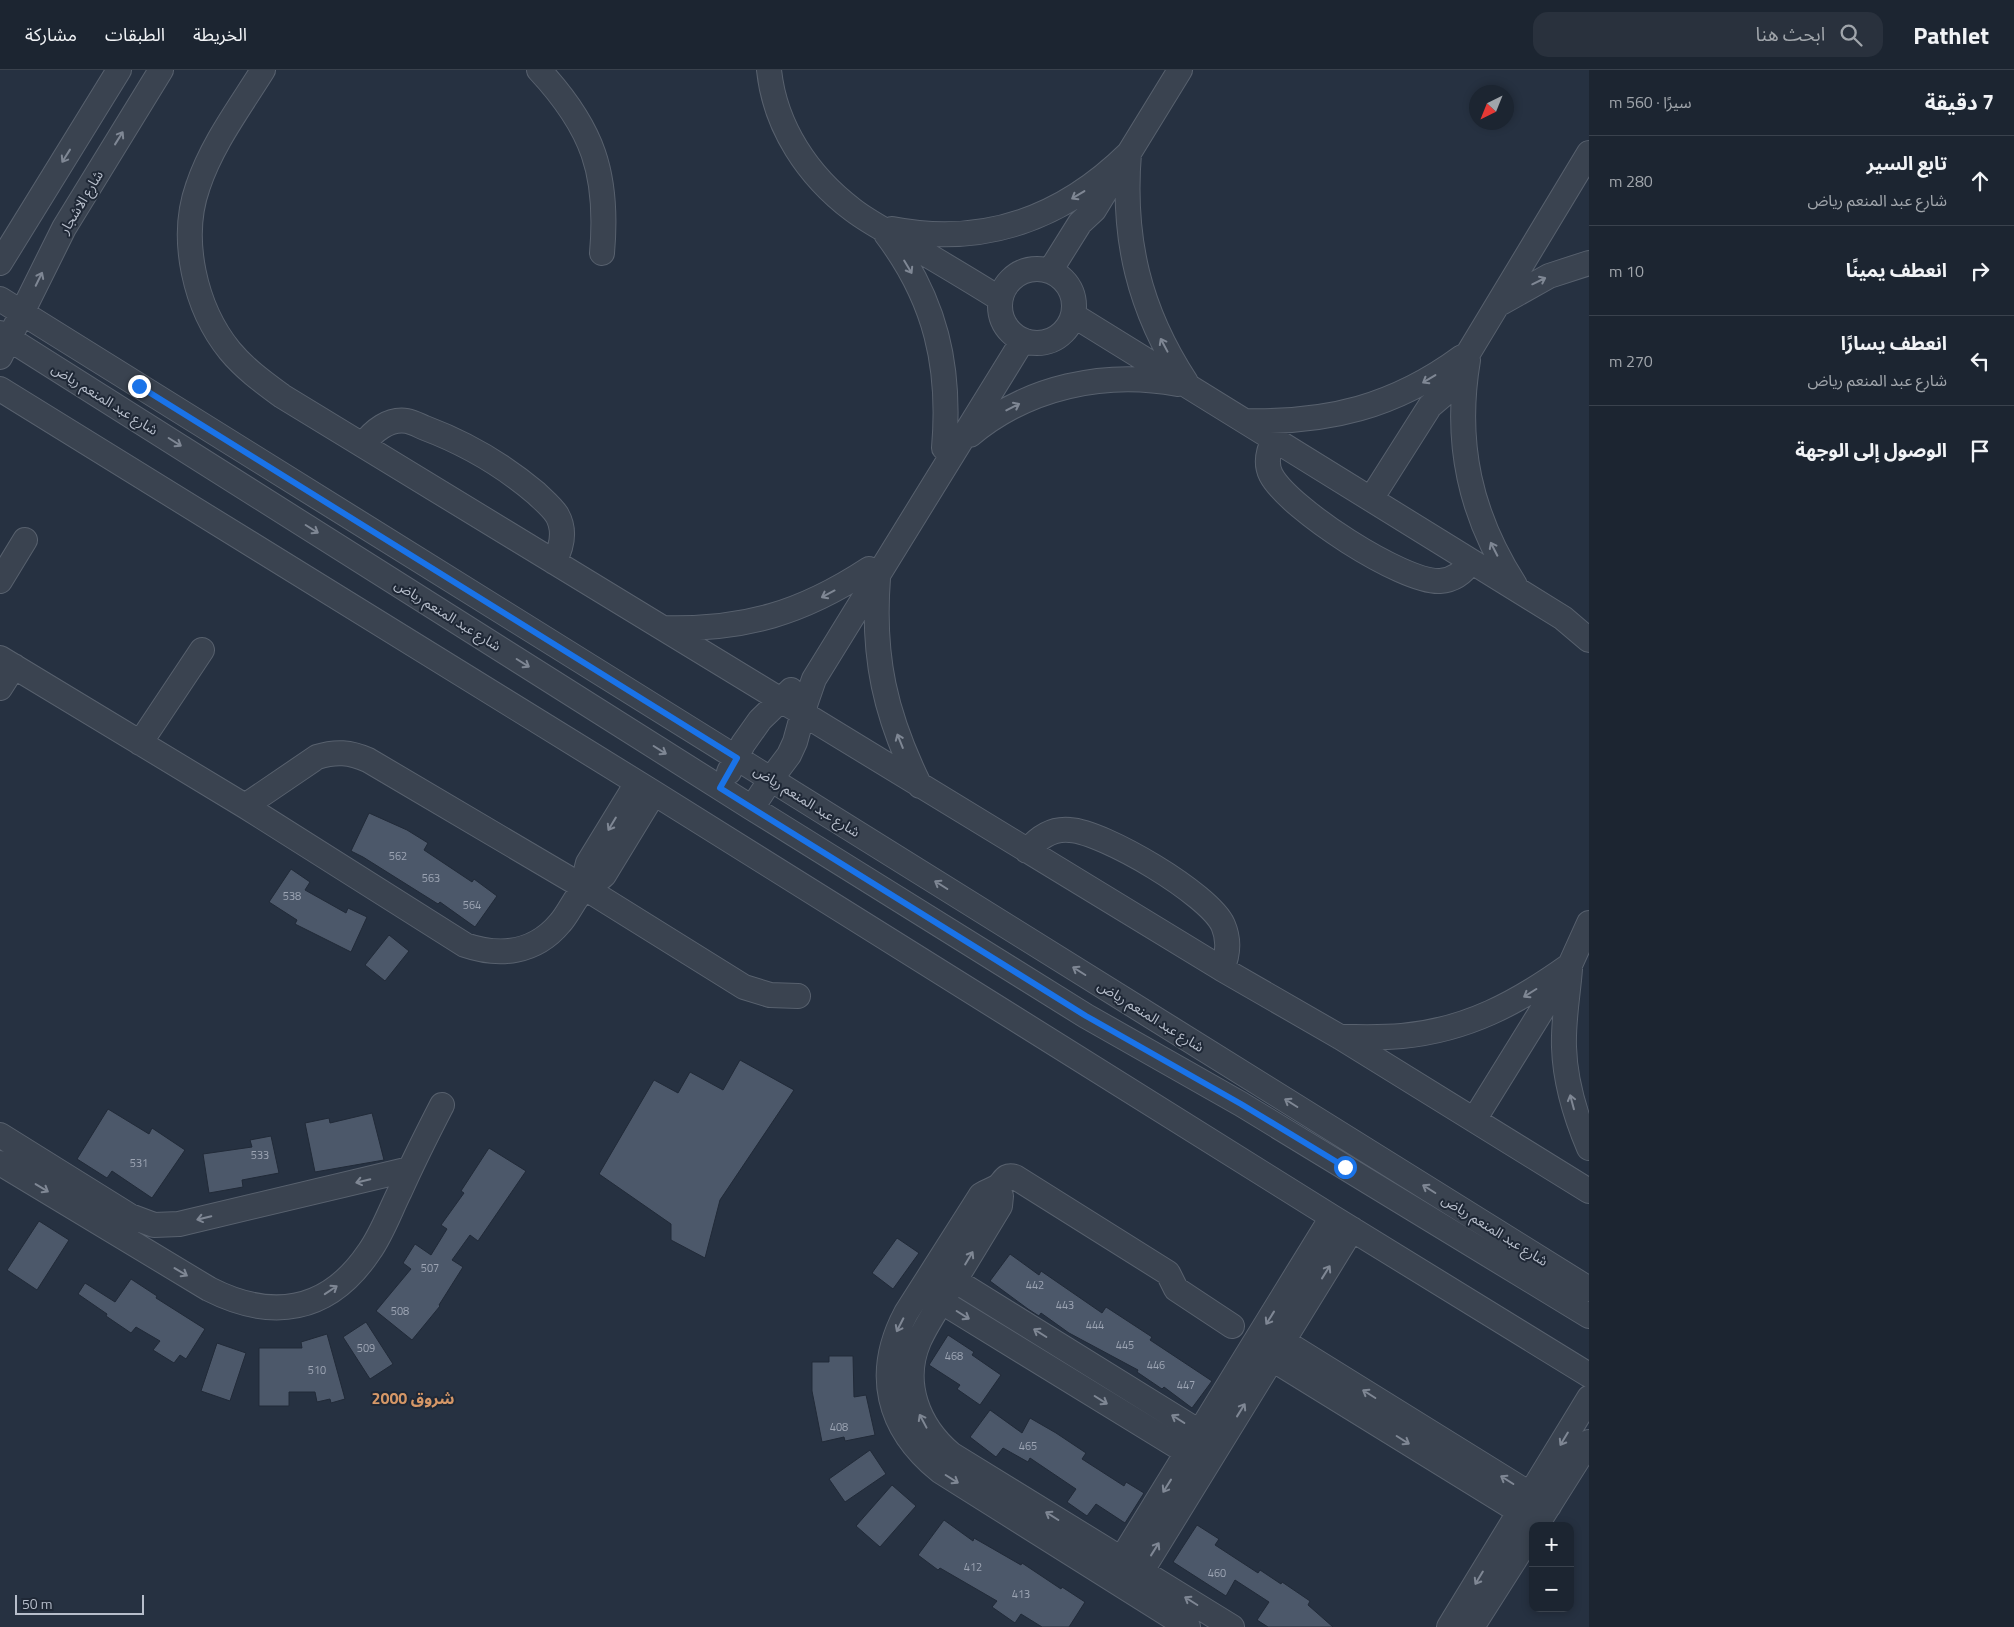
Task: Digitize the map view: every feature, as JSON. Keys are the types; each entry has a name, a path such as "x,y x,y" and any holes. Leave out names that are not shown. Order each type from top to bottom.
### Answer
{"street":[{"path":"0,263 118,70"},
{"name":"شارع الاشجار","path":"3,343 22,313 64,228 161,70"},
{"path":"539,70 561,94 580,122 594,153 602,186 604,211 602,253"},
{"path":"769,70 770,82 779,113 792,143 810,170 831,192 854,212 1000,299"},
{"path":"264,73 210,156 197,188 190,222 191,248 198,290 211,322 230,351 253,376 282,396 920,786 1222,970 1340,1037 1589,1191"},
{"path":"1056,275 1090,230 1094,210 1129,153 1173,73"},
{"path":"881,227 911,233 942,235 1002,228 1032,219 1060,206 1086,190 1129,153"},
{"path":"1129,153 1127,208 1134,262 1150,315 1165,348 1189,387"},
{"path":"1376,502 1430,406 1443,395 1497,305 1586,165"},
{"path":"881,227 899,251 914,276 936,331 943,360 946,389 946,419 951,446"},
{"path":"1497,305 1549,276 1589,263"},
{"path":"1039,269 1056,275 1072,295 1073,315 1069,324 1054,339 1044,342 1018,337 1008,329 1001,315 1000,299 1007,284 1018,274 1029,270 1039,269"},
{"name":"شارع عبد المنعم رياض","path":"0,299 1589,1289"},
{"path":"1073,315 1564,618 1589,640"},
{"path":"720,788 760,720 798,683 874,571 1018,337"},
{"name":"شارع عبد المنعم رياض","path":"3,343 1086,1016 1241,1104 1589,1316"},
{"path":"1245,421 1305,420 1335,416 1364,408 1420,385 1469,351"},
{"path":"1469,351 1462,413 1468,476 1476,507 1488,536 1502,564 1519,591"},
{"path":"951,446 1010,408 1039,395 1070,385 1101,380 1131,379 1160,381 1189,387"},
{"path":"0,389 646,788 1332,1217 1589,1375"},
{"path":"363,445 377,430 386,424 408,421 469,447 498,464 550,506 557,516 561,527 562,539 554,562"},
{"path":"1274,439 1267,457 1268,466 1277,483 1316,520 1348,542 1395,567 1431,581 1450,580 1458,575 1471,561"},
{"path":"0,581 26,540"},
{"path":"662,628 725,626 756,621 816,601 874,571"},
{"path":"752,808 789,756 814,679 874,571"},
{"path":"874,571 880,668 886,699 895,729 920,786"},
{"path":"140,743 202,650"},
{"path":"0,688 7,662 245,806 465,945 479,950 509,952 524,948 538,942 561,923 585,888 596,883 604,875 646,788"},
{"path":"245,806 317,757 330,753 356,754 585,888 744,987 770,995 798,996"},
{"path":"1027,851 1043,836 1052,832 1072,830 1104,841 1134,855 1163,872 1191,892 1216,914 1223,924 1227,935 1228,947 1227,959 1222,970"},
{"path":"1474,1120 1570,965 1589,923"},
{"path":"1340,1037 1400,1036 1451,1027 1500,1009 1523,997 1570,965"},
{"path":"1570,965 1564,1047 1566,1074 1571,1099 1589,1148"},
{"path":"0,1135 96,1208 226,1298 244,1304 263,1307 302,1305 333,1289 359,1265 378,1236 442,1105"},
{"path":"0,1162 96,1208 141,1222 167,1226 410,1169"},
{"path":"1232,1326 1176,1289 1168,1273 1015,1177 1006,1177 997,1187 982,1195 922,1289 897,1330 891,1349 888,1369 893,1408 900,1426 924,1458 940,1471 1126,1575 1232,1627"},
{"path":"997,1187 1001,1196 1000,1206 919,1342 912,1372 915,1403 929,1432 951,1454 1126,1575 1188,1627"},
{"path":"1126,1575 1197,1458 1200,1432 1332,1217"},
{"path":"1197,1458 1220,1444 1352,1229"},
{"path":"935,1268 1220,1444"},
{"path":"922,1289 1197,1458"},
{"path":"1278,1350 1534,1515"},
{"path":"1472,1627 1534,1515 1589,1398"},
{"path":"1449,1627 1589,1442"}],"building":[{"path":"369,813 407,830 428,843 424,850 472,882 474,879 497,896 475,927 440,902 438,904 351,851"},
{"path":"291,869 310,882 305,890 346,913 348,908 367,917 351,952 295,924 297,920 269,902"},
{"path":"389,935 409,951 385,981 365,965"},
{"path":"740,1060 794,1090 720,1200 705,1258 671,1240 671,1224 599,1174 654,1080 678,1093 690,1072 723,1090"},
{"path":"108,1109 149,1134 152,1128 185,1150 152,1198 112,1171 107,1178 77,1159"},
{"path":"372,1113 384,1160 315,1172 305,1123 329,1118 330,1123"},
{"path":"271,1136 279,1173 242,1180 243,1187 209,1193 203,1154 252,1147 250,1140"},
{"path":"489,1148 526,1171 478,1241 470,1235 452,1260 463,1267 440,1306 412,1340 376,1311 411,1269 403,1263 415,1244 431,1255 447,1229 441,1225 464,1193 461,1191"},
{"path":"39,1221 69,1240 37,1290 7,1270"},
{"path":"897,1238 919,1253 893,1289 872,1273"},
{"path":"1010,1254 1039,1275 1041,1271 1102,1313 1106,1307 1152,1337 1150,1340 1212,1381 1192,1408 1164,1387 1162,1389 1137,1372 1138,1370 1069,1333 1041,1313 1039,1316 990,1281"},
{"path":"131,1279 157,1296 156,1298 205,1329 186,1359 180,1355 174,1363 153,1350 160,1341 136,1327 131,1333 78,1294 85,1283 115,1302"},
{"path":"366,1322 393,1364 370,1379 343,1337"},
{"path":"327,1334 345,1399 331,1403 330,1399 317,1402 315,1392 289,1392 289,1406 259,1406 259,1348 302,1348 301,1342"},
{"path":"948,1335 974,1352 972,1355 1001,1375 980,1405 957,1389 960,1385 929,1365"},
{"path":"217,1343 246,1353 230,1401 201,1391"},
{"path":"829,1356 853,1356 854,1397 866,1395 875,1435 845,1441 844,1437 822,1442 812,1391 812,1362 829,1362"},
{"path":"990,1410 1022,1433 1030,1418 1086,1453 1082,1459 1124,1486 1126,1482 1144,1493 1125,1523 1096,1504 1087,1516 1067,1502 1076,1489 1030,1458 1028,1462 1003,1448 996,1457 970,1437"},
{"path":"870,1450 886,1474 845,1502 829,1479"},
{"path":"892,1485 916,1506 880,1547 856,1526"},
{"path":"944,1520 973,1541 974,1538 1021,1565 1022,1563 1061,1589 1062,1587 1085,1602 1069,1627 1042,1627 1021,1614 1015,1623 992,1607 997,1601 940,1568 938,1570 918,1555"},
{"path":"1197,1525 1219,1539 1215,1545 1258,1573 1260,1570 1310,1601 1308,1605 1333,1627 1268,1627 1257,1620 1269,1602 1235,1580 1226,1596 1173,1562"}],"district":[{"name":"شروق 2000","path":"413,1398"}],"route":[{"path":"139,386 737,758 720,788 1086,1016 1241,1104 1345,1167"}]}
